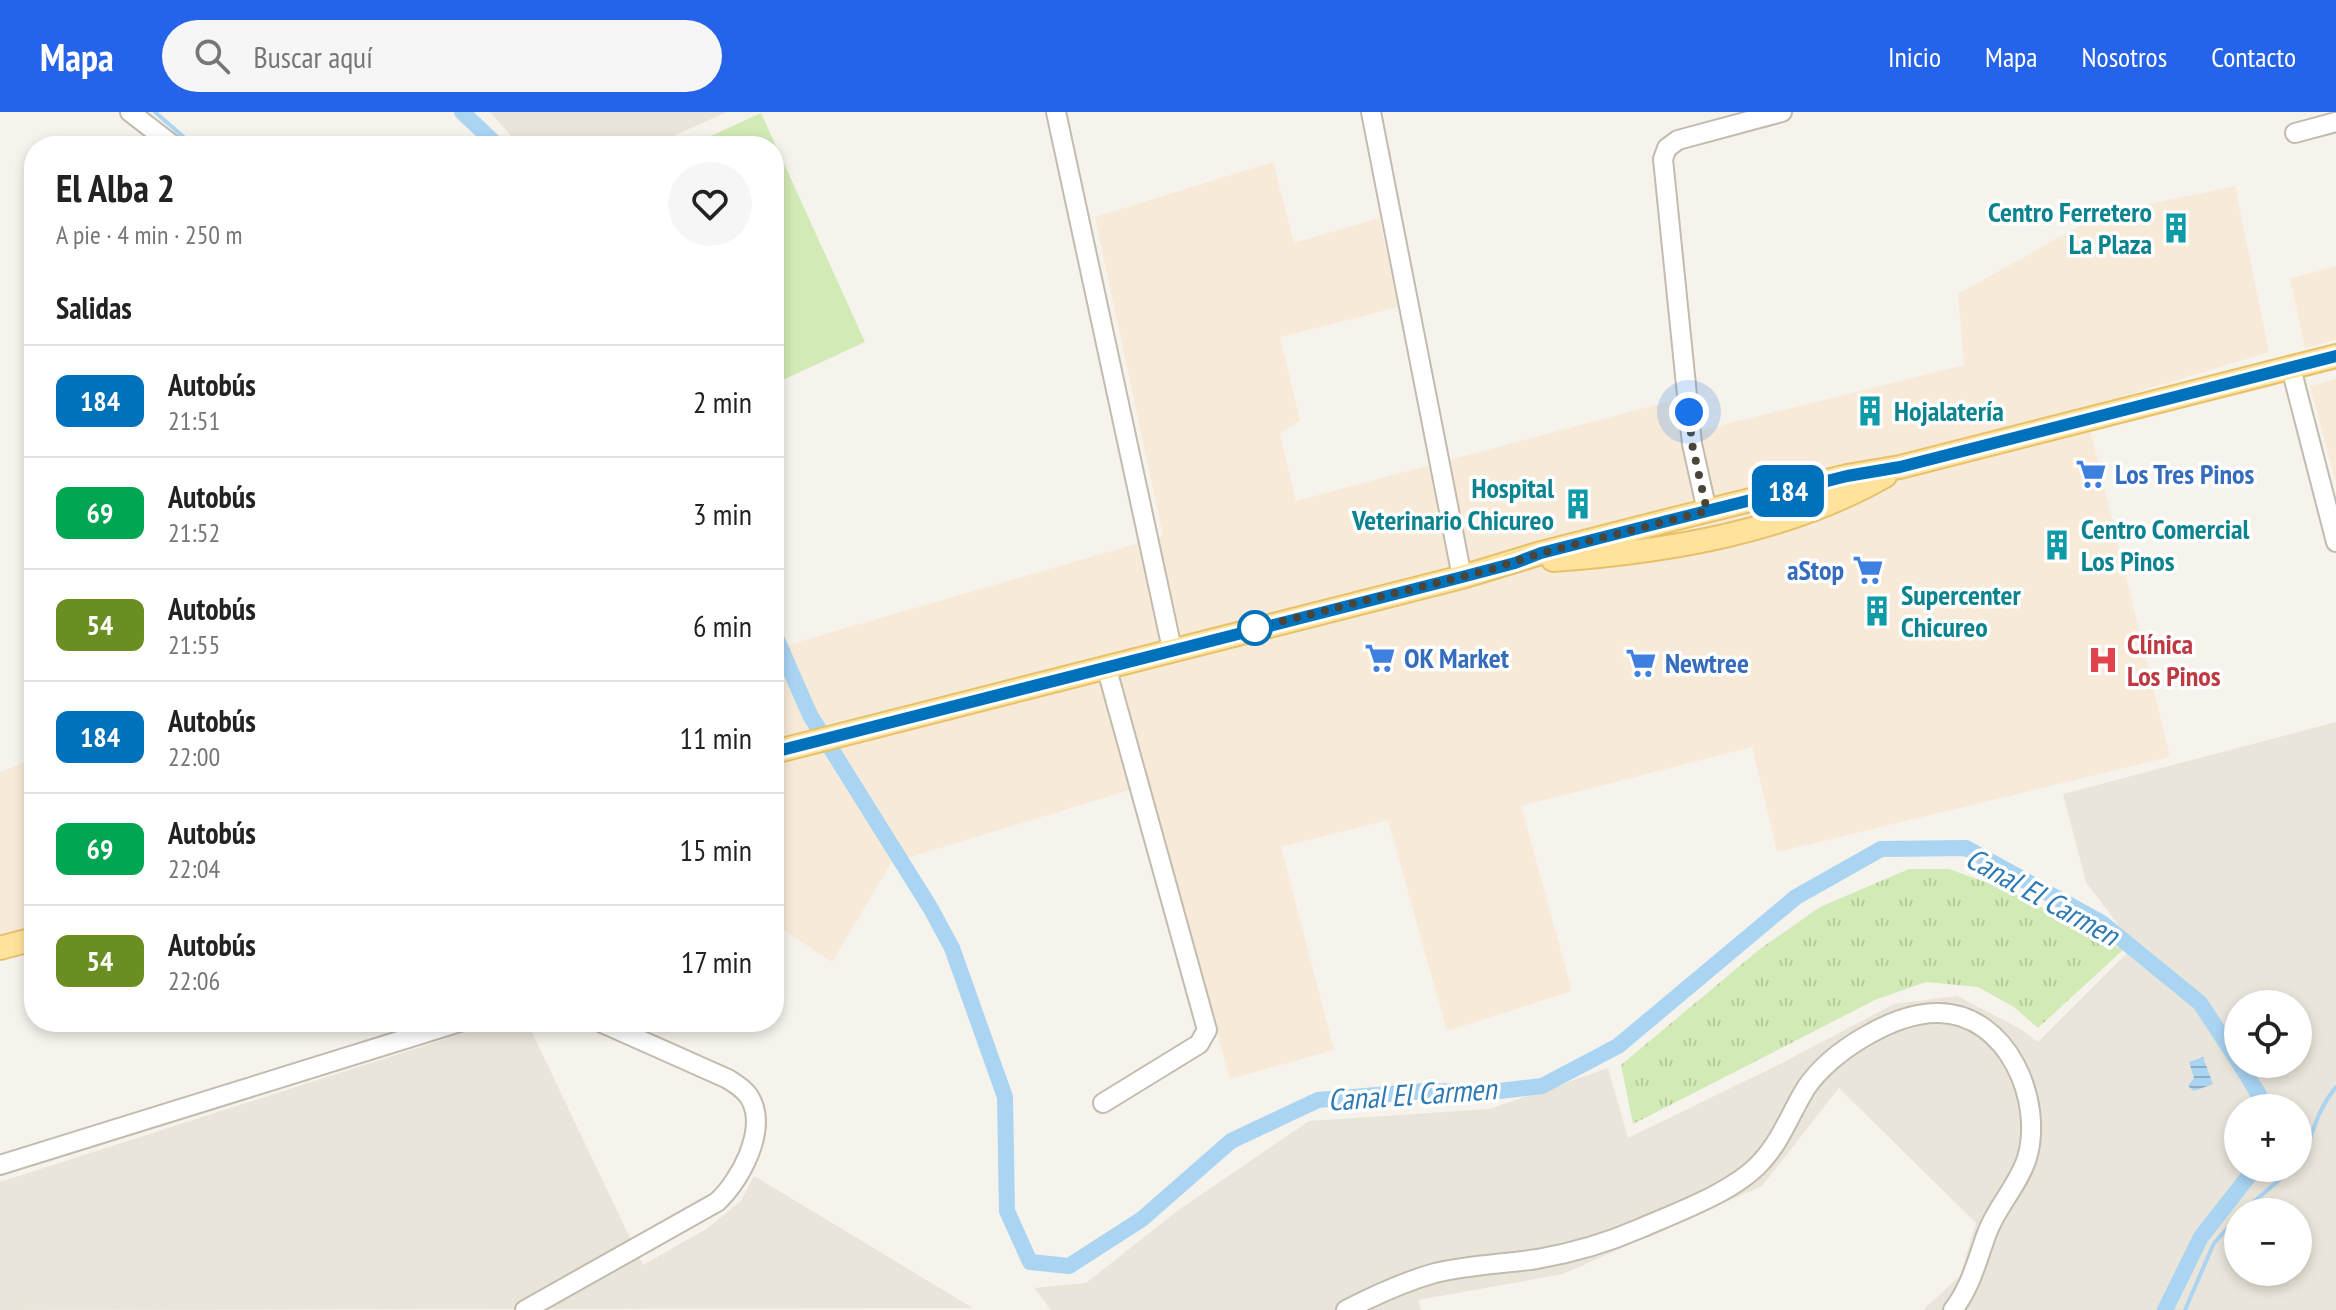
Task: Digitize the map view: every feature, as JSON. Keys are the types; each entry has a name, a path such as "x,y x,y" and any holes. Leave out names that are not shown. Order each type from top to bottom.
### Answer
{"main road":[{"path":"784,749 1462,577 1541,553 1847,476 1900,467 2336,356"},
{"path":"1515,563 1637,553 1691,544 1818,506 1900,467"},
{"path":"0,948 24,942"}],"street":[{"path":"130,112 161,136"},
{"path":"1056,112 1172,649"},
{"path":"1371,112 1462,577"},
{"path":"1707,511 1692,444 1663,159 1667,148 1678,140 1782,112"},
{"path":"2295,133 2336,122"},
{"path":"2291,368 2336,542"},
{"path":"1103,1103 1199,1044 1207,1030 1106,666"},
{"path":"1346,1310 1400,1284 1438,1273 1541,1258 1591,1246 1637,1230 1682,1209 1744,1177 1761,1162 1782,1134 1807,1088 1824,1067 1850,1046 1872,1032 1905,1019 1942,1012 1978,1024 1995,1038 2022,1077 2031,1117 2027,1158 2015,1185 1987,1231 1971,1280 1953,1310"},
{"path":"0,1165 428,1032"},
{"path":"525,1310 717,1202 736,1182 751,1146 755,1113 745,1091 728,1079 622,1032"}],"shaded area":[{"path":"490,112 727,112 673,136 511,136"},
{"path":"1273,162 1294,243 1379,218 1398,307 1280,337 1300,420 1280,434 1296,501 1678,399 1682,435 1964,365 1958,294 2099,215 2235,186 2269,352 2085,408 2170,757 1777,852 1752,747 1521,806 1572,991 1447,1031 1388,820 1281,847 1334,1050 1230,1079 1149,784 891,863 832,962 784,931 784,646 1163,536 1095,217"},
{"path":"2336,266 2336,340 2305,348 2290,279"},
{"path":"2336,379 2336,483 2310,386"},
{"path":"2336,722 2336,1310 1923,1310 1960,1276 1976,1223 1839,1088 1762,1186 1563,1274 1418,1300 1421,1310 1051,1310 1034,1288 1086,1283 1177,1211 1309,1121 1490,1109 1608,1068 1628,1138 1894,1004 1957,996 2019,1028 2038,1042 2134,946 2086,882 2063,794"},
{"path":"24,763 24,933 0,940 0,772"},
{"path":"467,1032 532,1032 643,1265 706,1229 741,1201 754,1176 973,1308 0,1310 0,1182"}],"green space":[{"path":"761,113 771,136 711,136"},
{"path":"784,164 865,342 784,379"},
{"path":"1909,869 1949,869 2010,891 2123,950 2038,1028 2014,1007 1978,987 1926,982 1875,1000 1633,1124 1621,1065 1760,949 1820,907"}],"water":[{"path":"2203,1057 2213,1084 2194,1091 2188,1086 2194,1078 2189,1062"}],"waterway":[{"path":"155,112 183,136"},
{"name":"Canal El Carmen","path":"462,112 487,136"},
{"name":"Canal El Carmen","path":"784,656 810,715 952,948 1005,1097 1007,1211 1030,1262 1069,1266 1142,1219 1231,1141 1318,1100 1424,1091 1490,1092 1542,1086 1618,1046 1796,897 1881,849 1966,848 2102,923 2200,1003 2224,1040"},
{"name":"Canal El Carmen","path":"2249,1078 2258,1094"},
{"path":"2312,1134 2320,1113 2336,1087"},
{"name":"Canal El Carmen","path":"2165,1310 2201,1237 2244,1182"},
{"path":"2258,1198 2277,1182"},
{"path":"2185,1310 2214,1243 2224,1232"}],"bus line":[{"name":"184","path":"784,749 1462,577 1674,519 1847,476 1900,467 2336,356"}],"place":[{"name":"Centro Ferretero La Plaza","path":"2176,228"},
{"name":"Hojalatería","path":"1870,411"},
{"name":"Los Tres Pinos","path":"2091,474"},
{"name":"Hospital Veterinario Chicureo","path":"1578,504"},
{"name":"Centro Comercial Los Pinos","path":"2057,545"},
{"name":"aStop","path":"1868,570"},
{"name":"Supercenter Chicureo","path":"1877,611"},
{"name":"OK Market","path":"1380,658"},
{"name":"Clínica Los Pinos","path":"2103,660"},
{"name":"Newtree","path":"1641,663"}],"route":[{"path":"1255,628 1462,577 1541,553 1707,511 1692,444 1689,412"}]}
